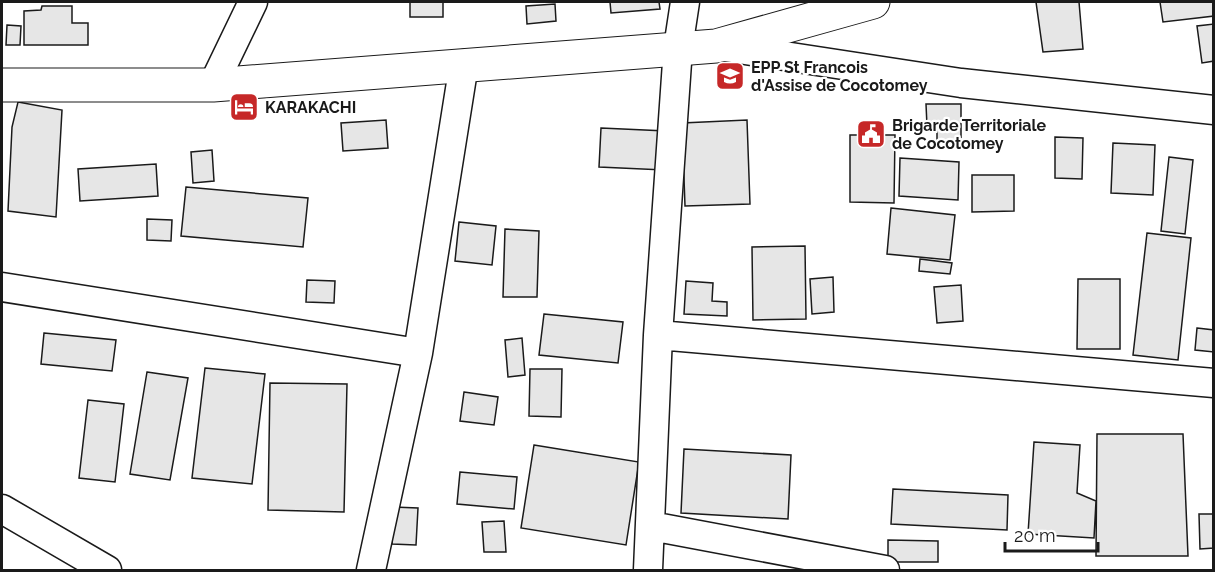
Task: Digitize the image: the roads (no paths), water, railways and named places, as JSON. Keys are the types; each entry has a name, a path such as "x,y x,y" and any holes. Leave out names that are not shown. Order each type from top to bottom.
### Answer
{"main road":[{"path":"2,85 213,85 716,46 873,2"}],"street":[{"path":"213,85 253,2"},
{"path":"648,570 658,335 678,48 685,2"},
{"path":"716,46 961,83 1214,110"},
{"path":"371,570 418,353 464,64"},
{"path":"2,287 418,353"},
{"path":"658,335 1214,383"},
{"path":"2,509 107,570"},
{"path":"651,526 885,570"}],"place":[{"name":"EPP St Francois d'Assise de Cocotomey","path":"730,76"},
{"name":"KARAKACHI","path":"244,107"},
{"name":"Brigarde Territoriale de Cocotomey","path":"871,134"}]}
